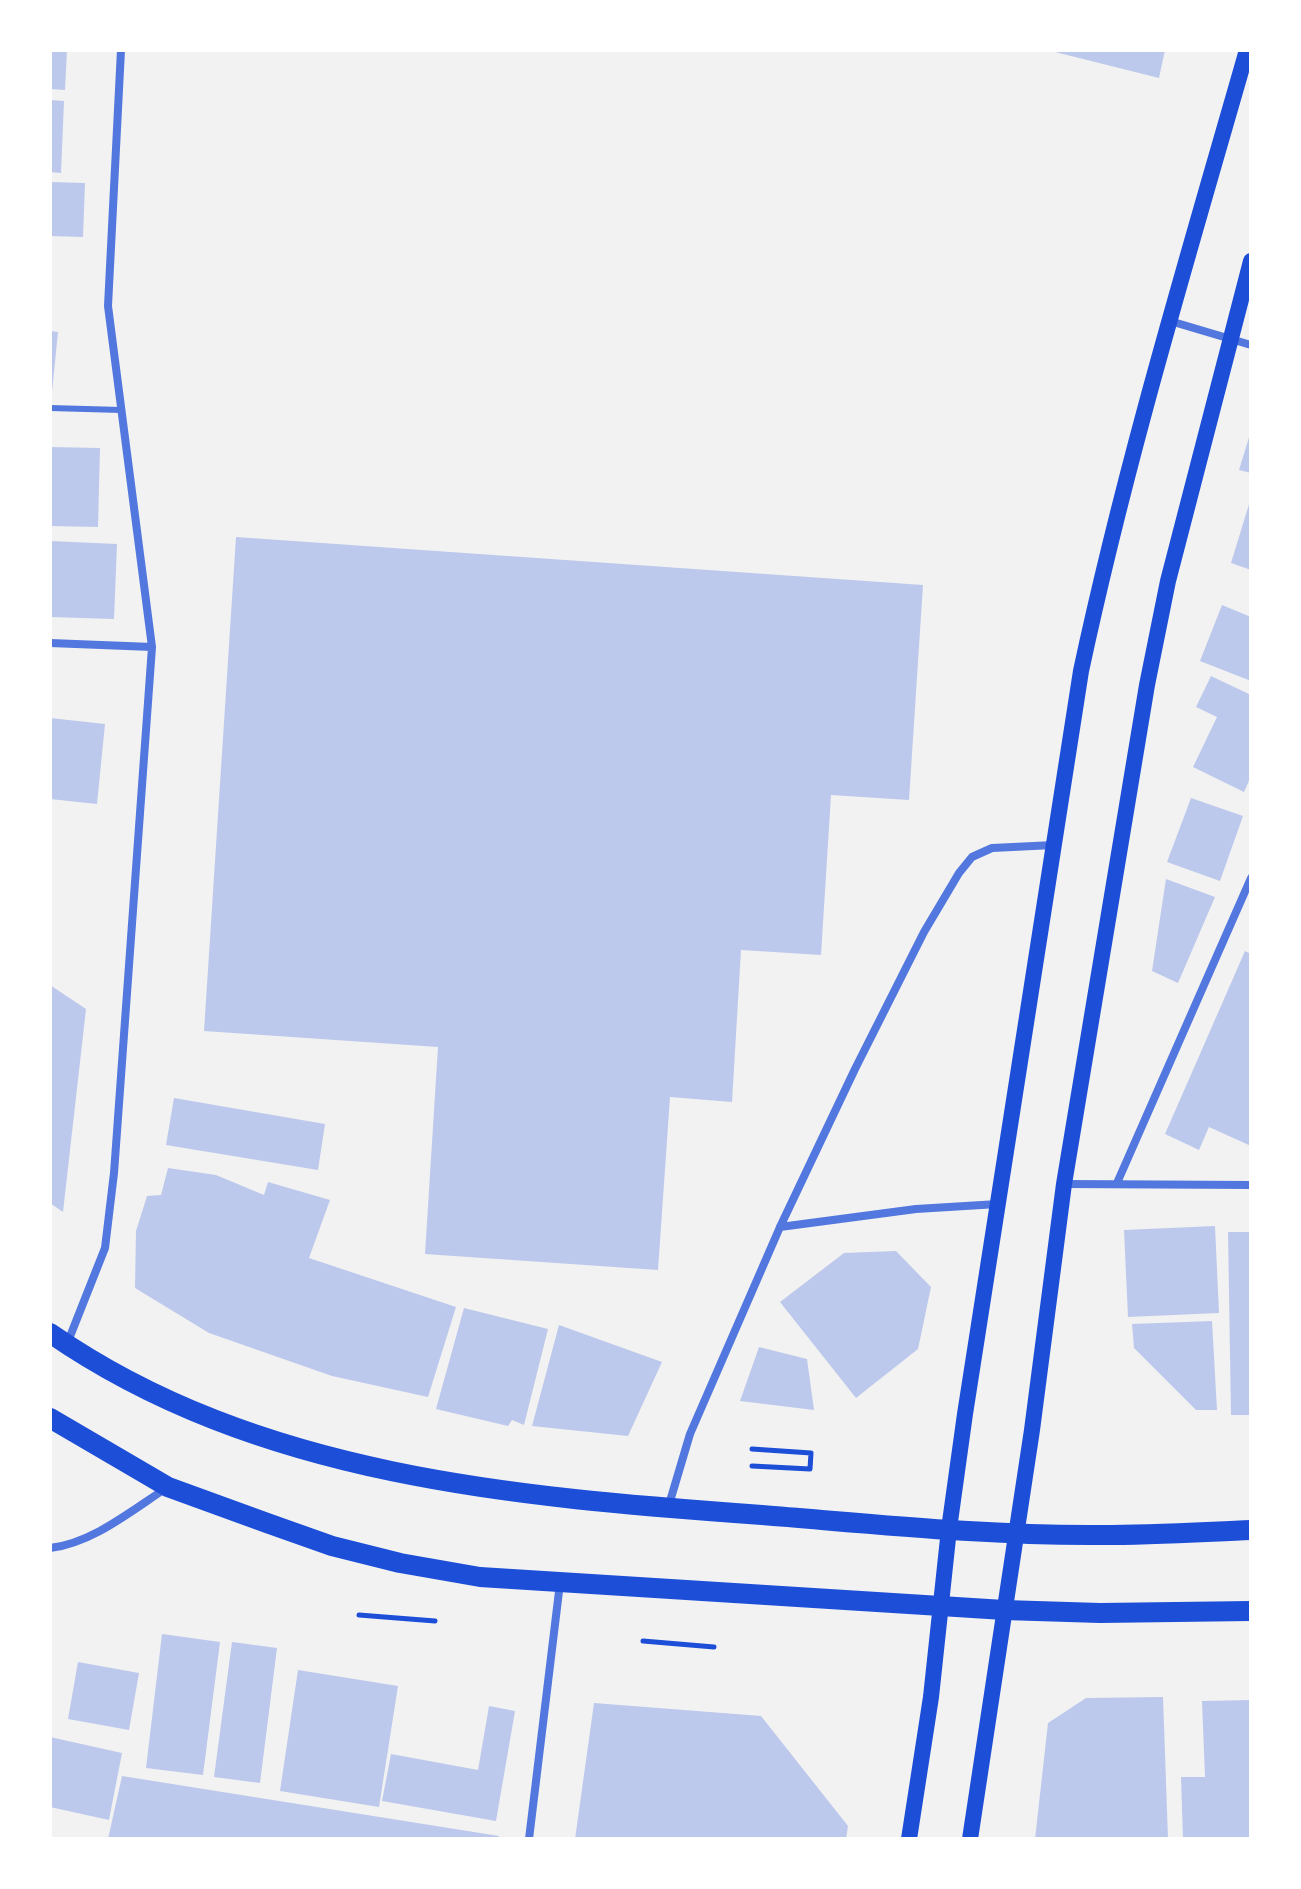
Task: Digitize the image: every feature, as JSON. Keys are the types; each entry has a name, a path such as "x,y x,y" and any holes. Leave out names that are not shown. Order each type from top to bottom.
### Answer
{"main road":[{"path":"909,1839 931,1697 949,1529 1081,671 1100,583 1169,321 1247,50"},
{"path":"970,1839 1032,1430 1064,1184 1165,596 1251,261"},
{"path":"58,1339 112,1373 213,1419 269,1440 386,1472 566,1500 949,1529 1103,1535 1251,1530"},
{"path":"50,1418 168,1487 346,1550 480,1577 1004,1610 1100,1613 1251,1611"}],"street":[{"path":"58,1339 105,1248 114,1173 152,647 108,306 121,50"},
{"path":"1169,321 1251,345"},
{"path":"50,643 152,647"},
{"path":"667,1508 690,1434 780,1227 868,1041 924,932 972,857 992,848 1054,845"},
{"path":"1117,1183 1251,878"},
{"path":"1064,1184 1251,1185"},
{"path":"780,1227 916,1209 1000,1204"},
{"path":"50,1548 68,1546 92,1535 168,1487"},
{"path":"529,1839 560,1583"}],"lane":[{"path":"50,408 121,410"}],"path":[{"path":"752,1449 811,1453 810,1469 752,1466"},
{"path":"359,1615 435,1621"},
{"path":"643,1641 714,1647"}],"building":[{"path":"50,50 67,50 65,90 50,89"},
{"path":"1047,50 1165,50 1159,78"},
{"path":"50,100 64,101 61,173 50,172"},
{"path":"50,182 85,183 83,237 50,236"},
{"path":"50,331 58,332 52,392 50,392"},
{"path":"1251,434 1251,473 1239,470"},
{"path":"50,447 100,448 98,527 50,526"},
{"path":"1251,501 1251,570 1231,563"},
{"path":"236,537 923,585 909,800 831,795 821,955 741,950 732,1102 670,1097 658,1270 425,1254 438,1047 204,1031"},
{"path":"50,541 117,544 114,619 50,617"},
{"path":"1222,605 1251,617 1251,681 1200,661"},
{"path":"1211,676 1251,695 1251,776 1244,792 1193,767 1217,717 1196,707"},
{"path":"50,718 105,724 97,804 50,799"},
{"path":"1191,798 1243,816 1220,881 1167,862"},
{"path":"1166,879 1215,897 1178,983 1152,971"},
{"path":"1245,951 1251,954 1251,1146 1209,1127 1199,1150 1165,1134"},
{"path":"50,985 86,1009 63,1212 50,1203"},
{"path":"174,1098 325,1124 318,1170 166,1145"},
{"path":"168,1168 216,1175 264,1195 268,1182 330,1200 309,1258 456,1307 428,1397 332,1376 209,1333 135,1288 136,1231 147,1196 161,1195"},
{"path":"1215,1226 1219,1313 1128,1317 1124,1230"},
{"path":"1228,1232 1251,1232 1251,1415 1231,1415"},
{"path":"896,1251 931,1287 918,1349 856,1398 780,1302 844,1253"},
{"path":"464,1308 548,1329 524,1425 512,1420 508,1426 436,1409"},
{"path":"1212,1321 1217,1410 1196,1410 1134,1348 1132,1324"},
{"path":"559,1325 662,1362 628,1436 532,1426"},
{"path":"759,1347 807,1359 814,1410 740,1401"},
{"path":"162,1634 220,1642 203,1775 146,1768"},
{"path":"232,1642 277,1648 260,1783 214,1777"},
{"path":"78,1662 139,1673 129,1730 68,1719"},
{"path":"298,1670 398,1686 379,1807 280,1791"},
{"path":"1163,1697 1168,1839 1035,1839 1048,1723 1086,1698"},
{"path":"1251,1700 1251,1839 1183,1839 1181,1777 1205,1777 1202,1701"},
{"path":"594,1703 761,1716 848,1826 846,1839 575,1839"},
{"path":"489,1706 515,1711 496,1821 382,1801 391,1754 478,1770"},
{"path":"50,1737 122,1753 109,1820 50,1807"},
{"path":"122,1776 499,1836 498,1839 108,1839"}]}
